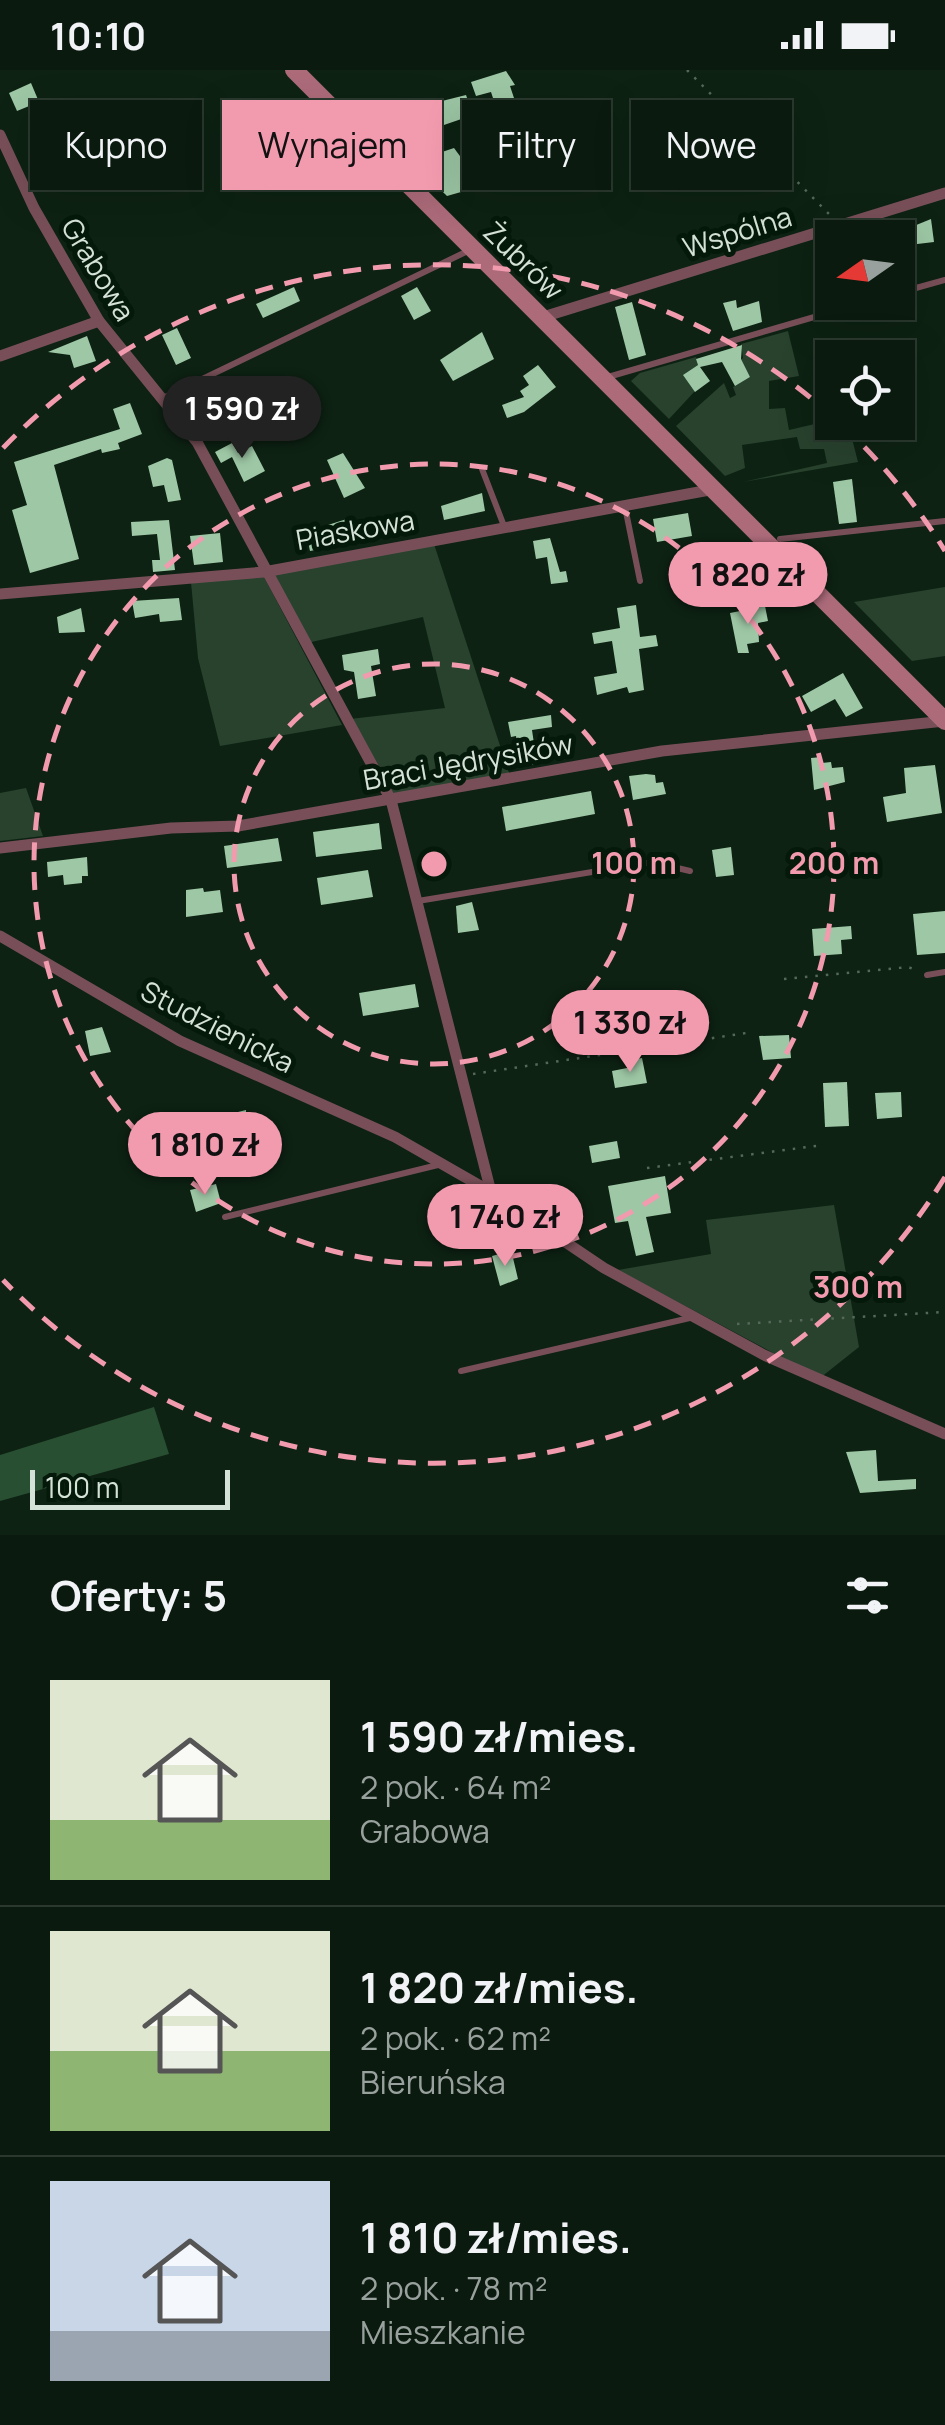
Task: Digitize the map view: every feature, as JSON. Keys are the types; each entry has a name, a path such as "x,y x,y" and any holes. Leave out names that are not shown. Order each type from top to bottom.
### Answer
{"main road":[{"name":"Żubrów","path":"294,70 945,721"}],"street":[{"name":"Grabowa","path":"0,134 34,208 98,321 197,442 264,572 391,800 490,1192"},
{"name":"Wspólna","path":"856,220 945,193"},
{"name":"Wspólna","path":"543,317 815,233"},
{"path":"0,356 98,321"},
{"name":"Piaskowa","path":"0,594 264,572 715,489"},
{"name":"Braci Jędrysików","path":"0,848 171,828 238,826 662,751 945,721"},
{"name":"Studzienicka","path":"0,936 180,1042 396,1137 490,1192 604,1268 722,1332 817,1380 945,1434"}],"lane":[{"path":"162,398 474,248"},
{"path":"915,288 945,280"},
{"path":"606,378 815,317"},
{"path":"482,469 504,526"},
{"path":"625,505 640,580"},
{"path":"780,539 945,521"},
{"path":"416,902 652,862 690,871"},
{"path":"927,974 945,972"},
{"path":"224,1217 442,1164"},
{"path":"461,1370 695,1317"}],"path":[{"path":"687,70 803,184 831,220"},
{"path":"784,979 908,967 927,974"},
{"path":"459,1076 753,1032"},
{"path":"648,1168 822,1144"},
{"path":"722,1332 728,1324 945,1312"}],"shaded area":[{"path":"788,331 799,376 769,381 769,409 785,408 789,430 815,424 815,440 852,440 858,462 743,482 827,463 824,449 800,449 797,437 742,445 745,468 725,476 676,426 724,383 730,398 736,395 733,387 750,377 738,361 743,358 741,344"},
{"path":"696,357 698,365 684,375 695,391 669,419 631,381 640,373"},
{"path":"434,544 509,773 393,796 350,719 445,708 423,617 307,643 269,575"},
{"path":"718,552 732,557 737,571 732,585 718,590 704,585 699,571 704,557"},
{"path":"263,575 342,725 220,746 198,658 191,582"},
{"path":"945,587 945,656 912,661 854,602"},
{"path":"26,788 43,836 0,841 0,793"},
{"path":"834,1205 859,1347 820,1378 618,1270 711,1254 706,1220"},
{"path":"154,1407 169,1454 0,1501 0,1455"}],"building":[{"path":"506,71 515,85 510,86 514,98 494,100 491,92 476,96 471,82"},
{"path":"31,83 38,100 30,100 30,106 17,111 9,93"},
{"path":"466,95 468,100 462,100 462,119 442,126 442,101"},
{"path":"454,148 462,159 462,190 468,190 447,196 441,190 442,152"},
{"path":"931,219 934,242 915,244 915,226"},
{"path":"294,287 300,301 263,318 256,304"},
{"path":"417,287 431,311 414,320 401,296"},
{"path":"736,300 737,308 759,301 762,322 733,331 723,303"},
{"path":"632,302 646,355 629,360 615,307"},
{"path":"177,328 191,358 176,365 162,335"},
{"path":"482,332 494,359 453,381 440,360"},
{"path":"87,336 96,361 74,368 70,355 48,352"},
{"path":"742,345 741,359 750,377 735,386 722,362 700,367 710,381 695,392 683,375 698,365 696,359"},
{"path":"538,365 556,387 524,412 507,418 502,405 524,397 520,391 529,385 523,376"},
{"path":"130,403 142,434 118,443 120,449 102,453 101,449 54,465 79,559 30,573 12,510 27,505 14,462 120,429 113,409"},
{"path":"232,443 238,453 252,446 265,471 244,482 232,457 221,463 215,452"},
{"path":"343,453 365,488 344,498 327,460"},
{"path":"167,458 172,460 181,500 168,502 164,485 153,487 148,466"},
{"path":"852,479 857,522 839,524 833,482"},
{"path":"482,493 485,511 444,520 441,506"},
{"path":"688,513 692,536 657,542 653,519"},
{"path":"353,517 361,541 310,551 306,532"},
{"path":"169,520 175,570 153,572 152,560 160,560 157,534 132,536 131,522"},
{"path":"220,533 223,562 194,565 190,536"},
{"path":"550,538 560,572 566,571 568,582 551,584 547,557 536,559 533,541"},
{"path":"179,598 182,620 160,622 159,614 135,618 132,601"},
{"path":"636,605 640,637 656,635 658,646 639,649 644,690 629,693 627,687 597,695 594,677 617,673 612,641 594,644 592,633 620,628 617,608"},
{"path":"765,606 768,621 758,623 759,642 747,644 749,653 738,653 730,613"},
{"path":"81,608 85,632 59,633 57,617"},
{"path":"378,649 380,664 371,666 376,696 358,699 354,672 344,670 342,655"},
{"path":"843,673 863,708 846,717 835,699 811,712 802,696"},
{"path":"551,715 552,727 532,730 537,764 521,766 516,736 511,737 508,722"},
{"path":"821,757 822,763 831,762 832,768 843,767 845,782 814,790 811,758"},
{"path":"935,765 942,813 887,822 883,797 906,793 904,768"},
{"path":"655,775 656,783 663,782 666,794 633,800 629,776"},
{"path":"591,791 595,814 506,831 502,807"},
{"path":"379,823 382,849 316,857 313,832"},
{"path":"278,838 282,861 227,868 224,846"},
{"path":"731,847 734,875 716,877 712,850"},
{"path":"87,857 88,876 82,876 82,883 64,885 63,875 48,877 47,862"},
{"path":"368,870 373,897 321,905 317,878"},
{"path":"203,888 204,892 220,890 223,912 186,917 186,890"},
{"path":"472,902 479,930 458,933 456,906"},
{"path":"945,911 945,953 917,955 913,914"},
{"path":"851,926 852,939 841,940 842,954 814,956 812,929"},
{"path":"415,984 419,1007 363,1016 359,993"},
{"path":"102,1027 111,1052 90,1056 85,1031"},
{"path":"789,1035 791,1058 763,1060 759,1036"},
{"path":"642,1058 647,1083 615,1088 612,1071 632,1067 630,1060"},
{"path":"847,1082 849,1126 825,1127 823,1083"},
{"path":"901,1092 902,1117 877,1119 875,1093"},
{"path":"246,1110 246,1115 254,1113 258,1130 248,1133 257,1165 245,1168 234,1113"},
{"path":"617,1141 620,1158 592,1163 589,1146"},
{"path":"665,1176 671,1213 646,1217 654,1252 636,1256 628,1221 615,1223 608,1186"},
{"path":"216,1184 221,1203 196,1212 190,1190"},
{"path":"503,1253 505,1259 513,1258 518,1279 500,1286 492,1256"},
{"path":"876,1450 878,1481 916,1479 916,1489 860,1493 846,1452"}]}
